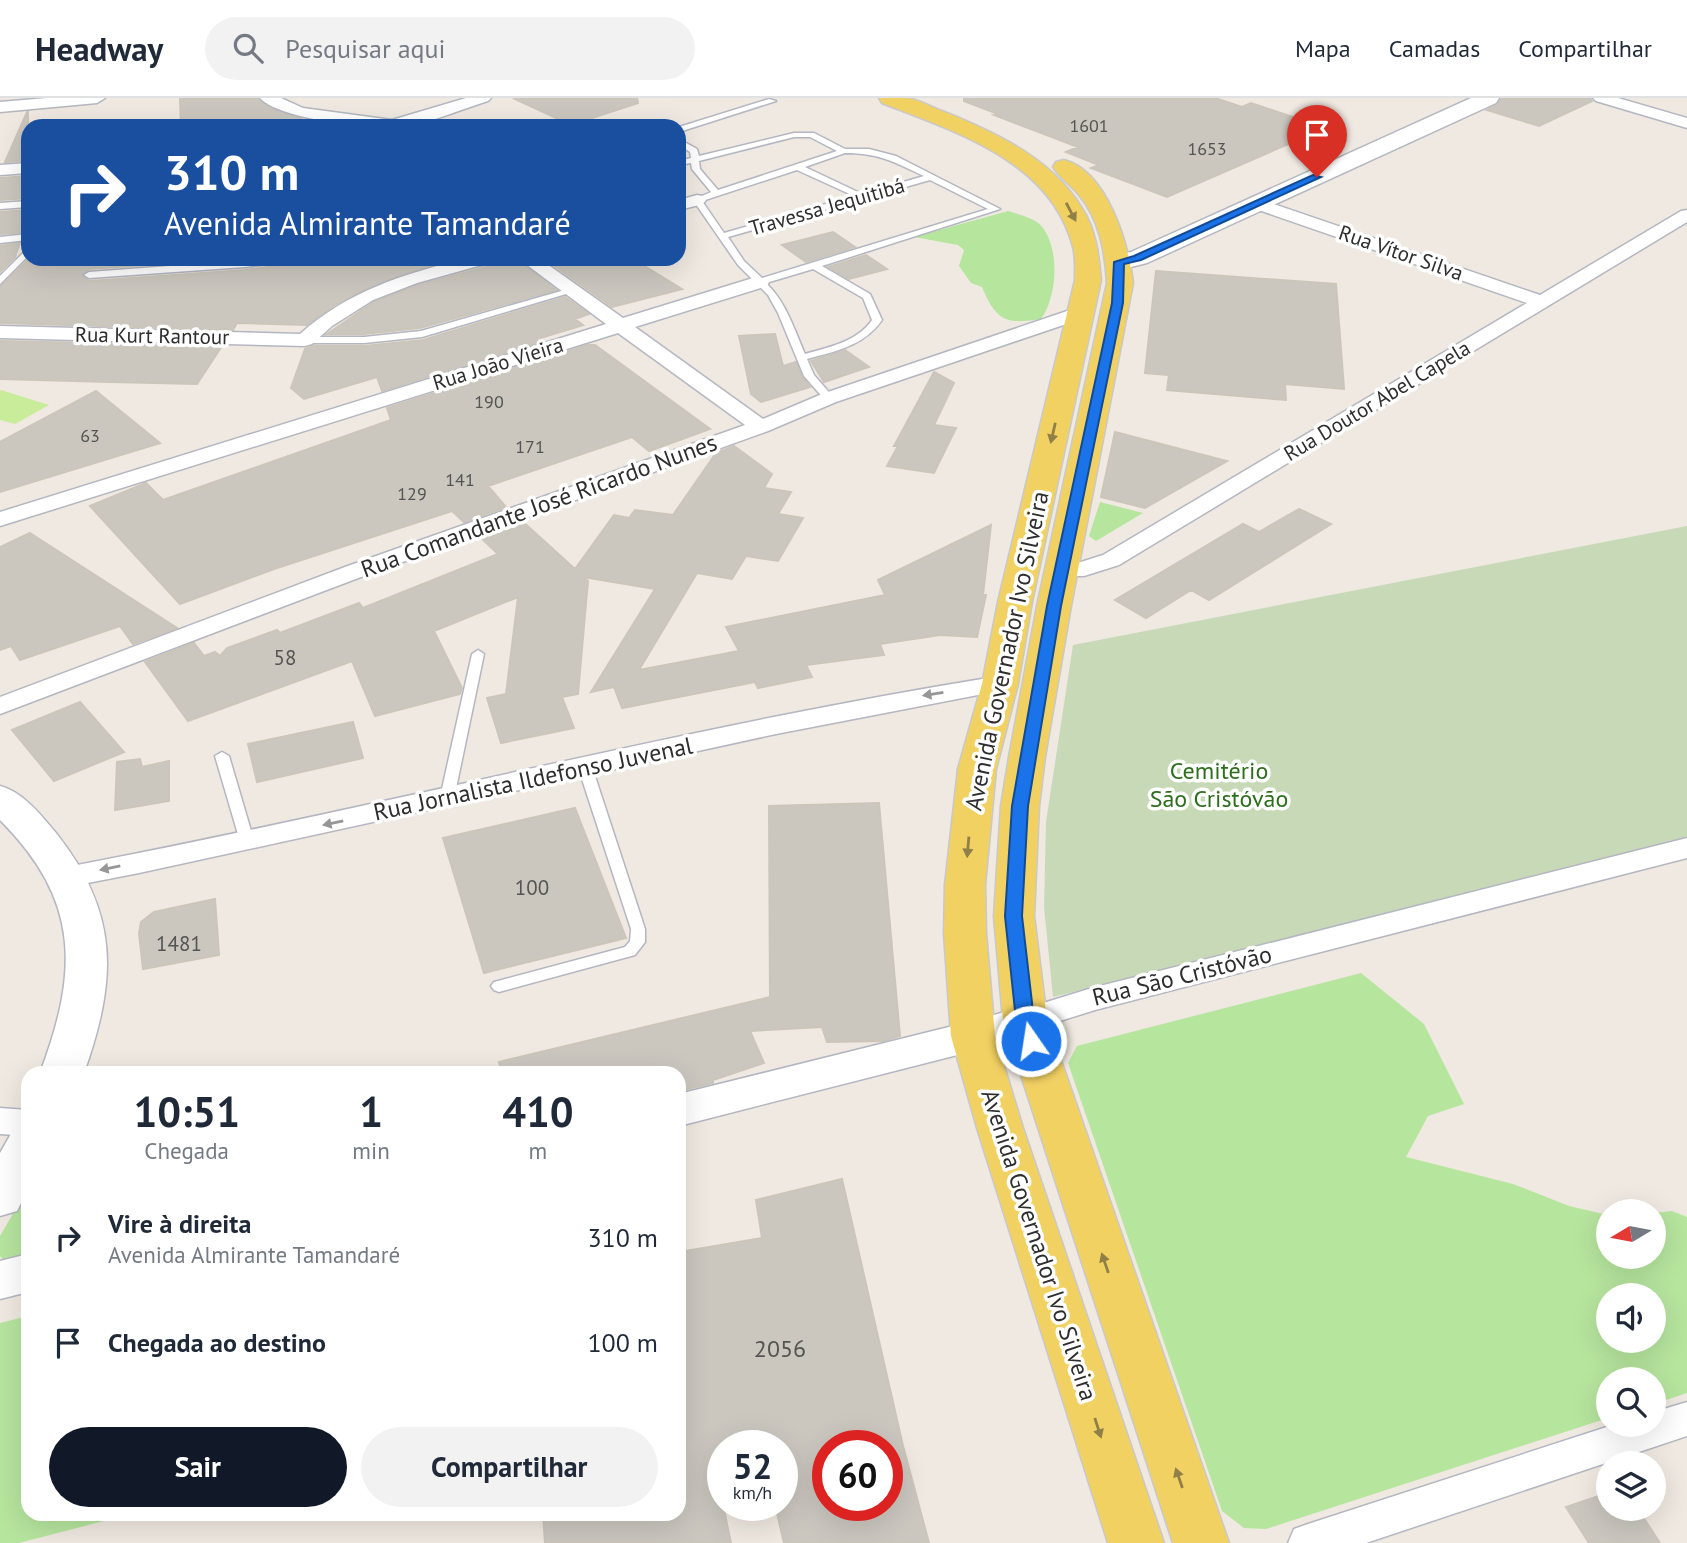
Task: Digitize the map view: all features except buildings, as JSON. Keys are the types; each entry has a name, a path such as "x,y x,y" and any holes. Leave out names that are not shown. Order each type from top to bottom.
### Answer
{"main road":[{"path":"1119,262 1138,258 1488,98"},
{"name":"Avenida Governador Ivo Silveira","path":"917,102 994,125 1028,142 1077,178 1105,215 1115,238 1119,262 1118,303 1062,571 1020,806 1014,916 1025,1020 1200,1543"},
{"name":"Avenida Governador Ivo Silveira","path":"917,102 1021,159 1045,176 1060,193 1077,223 1086,249 1088,280 1023,567 1000,684 977,769 965,885 968,988 973,1036 1000,1128 1136,1543"},
{"path":"1023,567 1062,571"},
{"path":"0,798 43,840 67,877 78,900 87,934 88,970 83,1008 64,1066"},
{"path":"1000,1128 1008,1116 1024,1109 1041,1111 1056,1119"},
{"path":"0,1197 21,1158"}],"street":[{"path":"0,107 97,98"},
{"path":"268,98 300,112 349,119"},
{"path":"412,119 484,98"},
{"path":"1601,98 1687,122"},
{"path":"0,170 21,168"},
{"path":"686,203 697,200"},
{"name":"Rua Vítor Silva","path":"1259,204 1544,302"},
{"name":"Rua Doutor Abel Capela","path":"1062,571 1084,569 1111,560 1687,215"},
{"path":"304,340 346,305 373,291 459,266"},
{"path":"537,266 761,427"},
{"name":"Rua João Vieira","path":"0,519 760,282"},
{"name":"Rua Comandante José Ricardo Nunes","path":"0,706 353,572 761,427 829,398 1080,313"},
{"name":"Rua Kurt Rantour","path":"0,332 304,340"},
{"name":"Rua Jornalista Ildefonso Juvenal","path":"67,877 912,698 1000,684"},
{"name":"Rua São Cristóvão","path":"686,1108 973,1036 1092,999 1687,848"},
{"path":"0,1121 21,1122"},
{"path":"0,1280 21,1275"},
{"path":"1308,1543 1687,1419"}],"lane":[{"path":"686,128 772,101"},
{"path":"686,161 794,135 811,135 844,151"},
{"path":"686,146 694,151 699,174 716,193"},
{"path":"829,398 809,376 783,313 772,294 741,263 697,200 844,151 869,151 893,158 931,177"},
{"path":"799,167 862,197"},
{"name":"Travessa Jequitibá","path":"723,236 931,177"},
{"name":"Rua João Vieira","path":"760,282 996,209 931,177"},
{"path":"0,206 21,204"},
{"path":"0,240 21,238"},
{"path":"0,281 21,258"},
{"path":"89,275 217,266"},
{"path":"800,358 861,338 872,331 877,320 867,296 815,266"},
{"path":"304,340 363,340 422,334 571,291"},
{"path":"447,798 478,654"},
{"path":"222,756 247,841"},
{"path":"499,986 629,951 637,942 638,929 585,766"}],"green space":[{"path":"1008,211 1027,217 1040,225 1052,249 1053,287 1041,319 1019,321 1003,318 992,307 982,287 971,283 959,266 964,250 958,245 914,237"},
{"path":"0,391 49,405 15,424 0,420"},
{"path":"1100,502 1143,513 1096,541 1089,536"},
{"name":"Cemitério São Cristóvão","path":"1687,526 1687,839 1053,997 1044,907 1046,822 1073,645"},
{"path":"1361,973 1424,1024 1464,1104 1428,1116 1406,1157 1513,1184 1569,1206 1596,1212 1596,1269 1666,1269 1666,1212 1672,1211 1687,1217 1687,1393 1666,1400 1666,1367 1596,1367 1596,1422 1266,1529 1244,1528 1222,1511 1068,1063 1077,1046"},
{"path":"21,1200 21,1261 4,1260 0,1256 0,1236"},
{"path":"21,1318 21,1521 104,1521 19,1543 0,1543 0,1323"}],"route":[{"path":"1031,1041 1025,1020 1014,916 1020,806 1054,606 1118,303 1119,262 1138,258 1317,177"}]}
